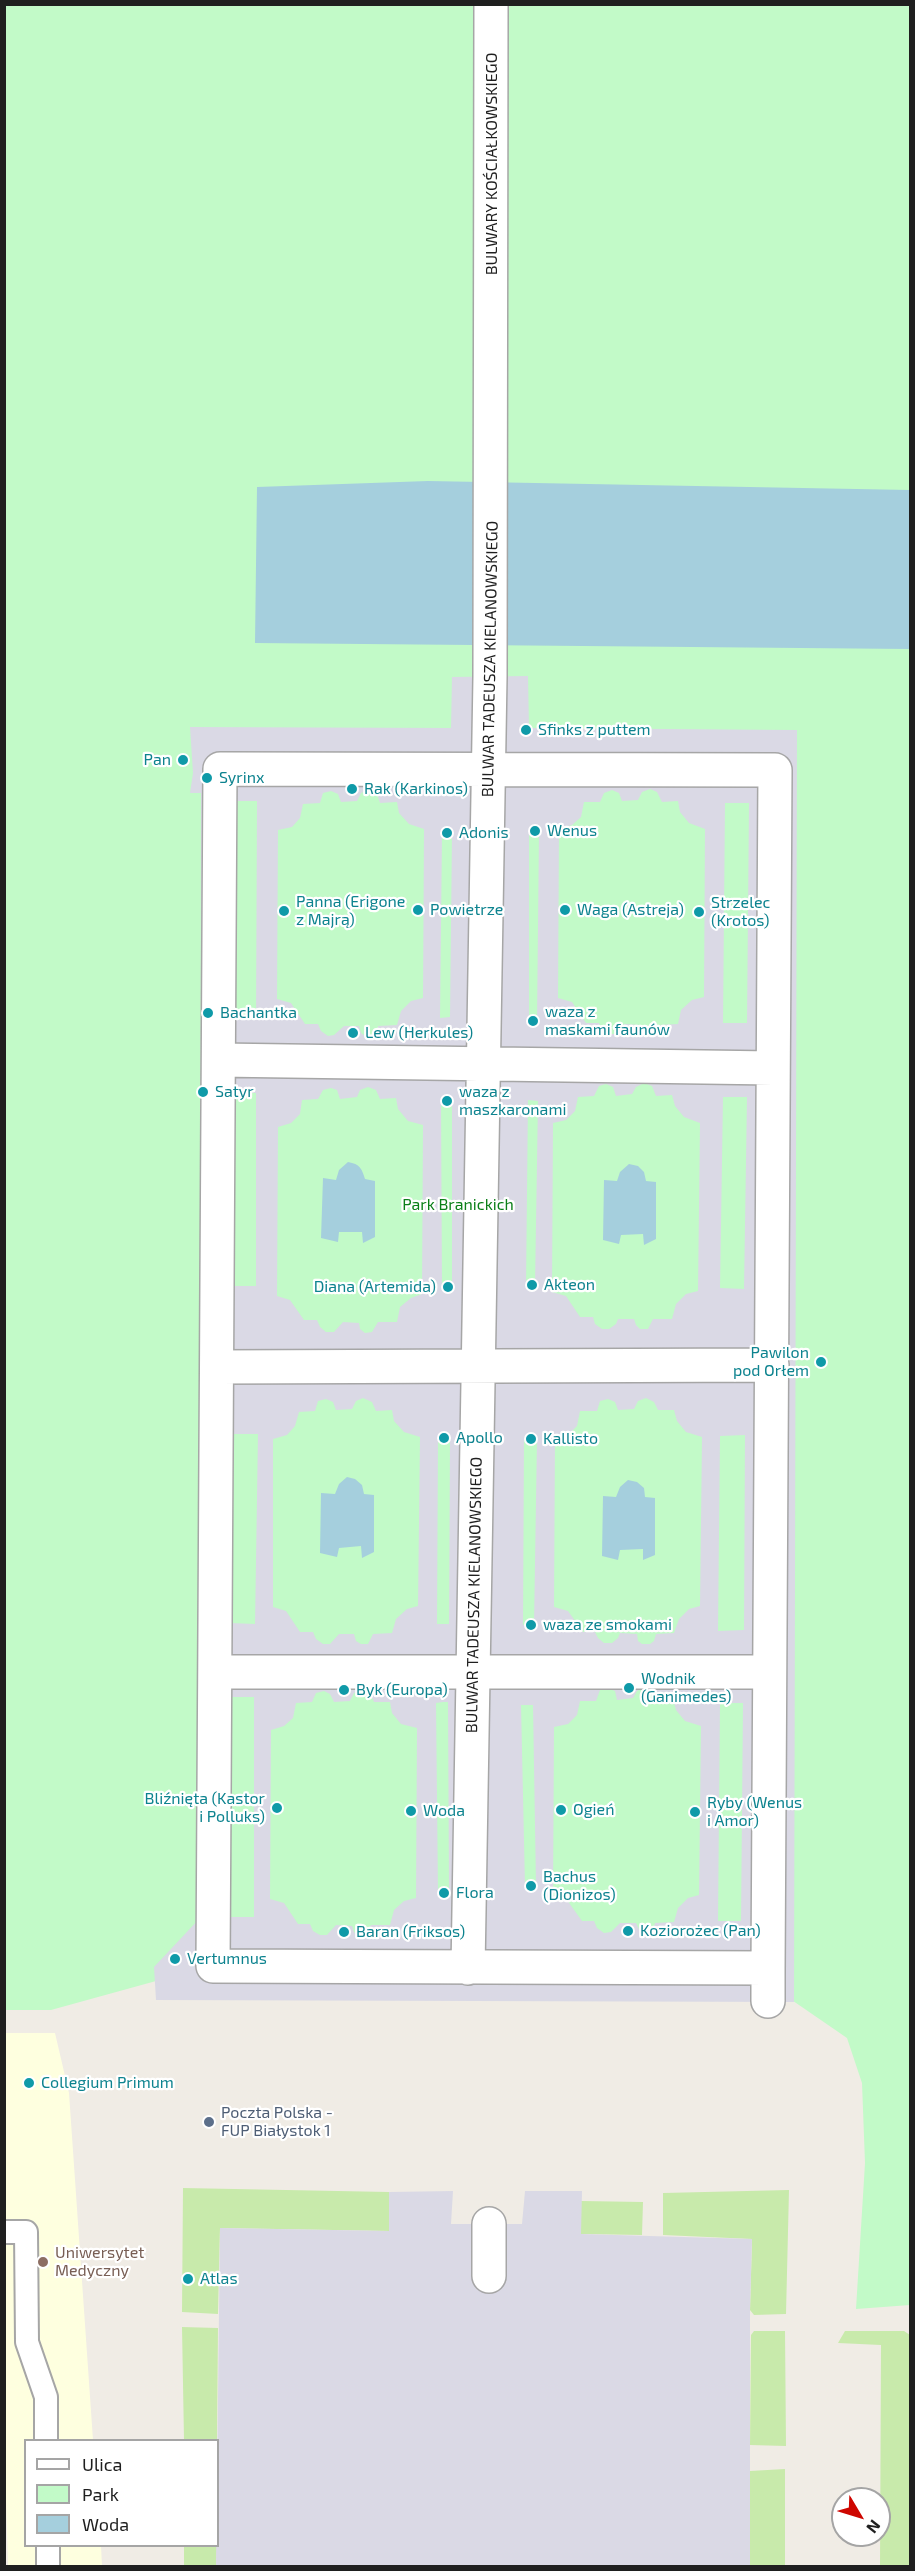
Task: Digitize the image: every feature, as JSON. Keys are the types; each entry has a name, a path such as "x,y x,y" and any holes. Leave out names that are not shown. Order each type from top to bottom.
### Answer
{"street":[{"name":"BULWARY KOŚCIAŁKOWSKIEGO","path":"491,4 491,323"},
{"name":"BULWAR TADEUSZA KIELANOWSKIEGO","path":"468,1968 489,769 491,323"},
{"path":"768,1968 213,1966 220,769 775,770 768,2001"},
{"path":"219,1060 773,1068"},
{"path":"217,1367 772,1365"},
{"path":"215,1672 770,1672"},
{"path":"489,2224 489,2276"}],"lane":[{"path":"4,2232 26,2232 27,2342 46,2397 46,2439"},
{"path":"48,2547 48,2566"}],"shaded area":[{"path":"528,676 529,728 797,730 794,2002 156,2000 154,1967 200,1918 201,793 190,793 193,773 190,727 451,728 452,677","holes":["650,789 657,792 662,802 678,801 680,812 689,823 705,829 704,997 692,1000 681,1010 678,1024 659,1025 658,1032 653,1035 641,1032 640,1025 624,1024 622,1030 615,1034 608,1034 601,1030 599,1023 586,1023 572,1002 558,998 559,829 572,825 581,817 584,802 600,802 604,793 612,790 619,793 622,801 638,800 642,792","368,790 377,794 380,803 397,802 399,813 409,824 424,829 423,998 411,1001 401,1011 397,1025 378,1026 377,1033 373,1036 365,1036 361,1033 359,1026 344,1026 334,1035 328,1036 321,1031 318,1024 305,1024 291,1003 277,999 278,830 292,827 300,818 303,804 320,803 323,793 331,791 338,794 341,802 357,801 361,793","234,801 257,801 256,1020 234,1020","725,803 749,803 747,1023 723,1023","529,831 539,831 537,1021 529,1022","452,833 450,1017 440,1018 442,834","644,1083 652,1086 656,1096 672,1095 675,1106 684,1117 700,1123 698,1291 686,1294 676,1304 672,1319 653,1319 648,1329 640,1329 634,1319 618,1319 616,1324 609,1329 602,1329 595,1324 593,1317 580,1317 566,1296 552,1292 553,1123 566,1120 575,1111 578,1097 594,1096 599,1086 606,1084 613,1087 616,1096 632,1094 636,1087","368,1087 376,1090 380,1099 396,1098 398,1109 408,1121 423,1125 422,1294 411,1298 400,1307 397,1322 378,1322 372,1332 365,1333 360,1329 359,1323 343,1322 334,1332 326,1332 317,1320 304,1320 290,1300 277,1296 278,1127 291,1123 300,1114 302,1100 318,1099 323,1090 331,1088 337,1090 340,1099 357,1097 360,1090","233,1093 256,1093 256,1286 234,1286","723,1097 747,1097 744,1289 720,1288","528,1100 538,1101 535,1285 526,1285","441,1101 452,1101 452,1286 442,1287","363,1398 372,1402 376,1411 392,1410 394,1421 404,1432 420,1437 418,1606 407,1609 396,1619 392,1633 373,1634 368,1644 356,1641 354,1634 339,1634 330,1644 323,1644 316,1639 313,1632 300,1632 286,1611 273,1607 273,1439 287,1435 295,1426 299,1412 315,1411 318,1401 326,1399 333,1402 336,1410 352,1409 356,1401","646,1398 654,1402 658,1410 674,1410 677,1421 686,1432 702,1437 700,1606 689,1609 679,1619 674,1633 656,1634 654,1641 650,1644 642,1644 638,1641 637,1634 620,1633 612,1643 604,1643 595,1632 583,1632 568,1611 554,1607 555,1438 569,1434 577,1426 580,1411 597,1411 600,1401 608,1399 615,1402 618,1410 634,1409 638,1401","233,1434 258,1434 255,1624 230,1623","745,1435 744,1630 718,1631 720,1436","438,1439 450,1439 449,1624 437,1624","524,1439 537,1439 534,1625 523,1625","645,1687 654,1691 658,1700 673,1699 676,1710 685,1721 701,1726 699,1895 688,1898 678,1908 674,1922 655,1923 649,1934 641,1933 636,1923 620,1923 611,1932 604,1933 597,1928 594,1921 582,1921 567,1900 553,1896 554,1727 568,1724 577,1715 580,1701 596,1701 600,1690 607,1688 615,1691 617,1700 633,1698 637,1691","362,1690 370,1693 374,1702 390,1702 392,1713 401,1724 417,1728 416,1898 404,1901 394,1910 390,1925 371,1925 365,1936 358,1936 352,1926 336,1925 327,1935 320,1935 313,1931 310,1924 298,1924 284,1903 270,1899 271,1730 284,1726 293,1718 296,1703 312,1702 316,1693 324,1691 330,1694 334,1702 350,1701 354,1693","229,1697 254,1697 254,1917 229,1917","448,1702 449,1892 438,1892 436,1703","720,1703 743,1703 741,1921 718,1921","521,1705 533,1705 536,1886 525,1886"]},
{"name":"Uniwersytet Medyczny","path":"4,2033 55,2033 69,2093 93,2439 24,2439 24,2547 101,2547 102,2566 8,2566 4,2430"},
{"path":"453,2191 451,2224 522,2224 525,2191 582,2191 581,2234 752,2239 750,2566 216,2566 216,2547 219,2547 218,2439 220,2228 389,2231 389,2192"}],"green space":[{"name":"Park Branickich","path":"4,5 910,5 910,2305 856,2309 865,2163 862,2083 847,2038 767,1983 156,1981 51,2010 5,2010"},
{"path":"183,2188 389,2192 390,2231 220,2228 218,2314 182,2312"},
{"path":"789,2190 786,2314 754,2315 750,2310 752,2239 663,2235 663,2193"},
{"path":"581,2201 643,2202 642,2235 581,2234"},
{"path":"182,2327 218,2328 217,2439 184,2439"},
{"path":"754,2331 785,2331 786,2446 750,2445 751,2335"},
{"path":"845,2331 904,2331 910,2335 910,2566 880,2566 880,2547 891,2547 891,2487 880,2487 881,2345 838,2343"},
{"path":"785,2469 785,2566 750,2566 750,2471"},
{"path":"184,2547 217,2547 216,2566 184,2566"}],"water":[{"path":"428,481 910,490 910,649 255,643 257,487"},
{"path":"348,1162 360,1168 365,1179 375,1181 375,1237 363,1243 362,1232 339,1232 338,1242 321,1238 323,1178 336,1180 339,1170"},
{"path":"629,1164 638,1166 644,1172 646,1181 656,1182 656,1239 644,1245 643,1234 621,1235 619,1244 603,1240 604,1180 617,1181 620,1172"},
{"path":"347,1477 355,1479 362,1485 364,1494 374,1495 374,1552 362,1558 361,1546 339,1548 337,1557 320,1553 321,1493 335,1494 339,1484"},
{"path":"628,1480 637,1482 644,1488 645,1497 655,1498 655,1555 643,1560 643,1549 620,1550 618,1560 602,1556 603,1496 616,1497 620,1487"}],"place":[{"name":"Sfinks z puttem","path":"526,730"},
{"name":"Pan","path":"183,760"},
{"name":"Syrinx","path":"207,778"},
{"name":"Rak (Karkinos)","path":"352,789"},
{"name":"Wenus","path":"535,831"},
{"name":"Adonis","path":"447,833"},
{"name":"Powietrze","path":"418,910"},
{"name":"Waga (Astreja)","path":"565,910"},
{"name":"Panna (Erigone z Majrą)","path":"284,911"},
{"name":"Strzelec (Krotos)","path":"699,912"},
{"name":"Bachantka","path":"208,1013"},
{"name":"waza z maskami faunów","path":"533,1021"},
{"name":"Lew (Herkules)","path":"353,1033"},
{"name":"Satyr","path":"203,1092"},
{"name":"waza z maszkaronami","path":"447,1101"},
{"name":"Akteon","path":"532,1285"},
{"name":"Diana (Artemida)","path":"448,1287"},
{"name":"Pawilon pod Orłem","path":"821,1362"},
{"name":"Apollo","path":"444,1438"},
{"name":"Kallisto","path":"531,1439"},
{"name":"waza ze smokami","path":"531,1625"},
{"name":"Wodnik (Ganimedes)","path":"629,1688"},
{"name":"Byk (Europa)","path":"344,1690"},
{"name":"Bliźnięta (Kastor i Polluks)","path":"277,1808"},
{"name":"Ogień","path":"561,1810"},
{"name":"Woda","path":"411,1811"},
{"name":"Ryby (Wenus i Amor)","path":"695,1812"},
{"name":"Bachus (Dionizos)","path":"531,1886"},
{"name":"Flora","path":"444,1893"},
{"name":"Koziorożec (Pan)","path":"628,1931"},
{"name":"Baran (Friksos)","path":"344,1932"},
{"name":"Vertumnus","path":"175,1959"},
{"name":"Collegium Primum","path":"29,2083"},
{"name":"Poczta Polska - FUP Białystok 1","path":"209,2122"},
{"name":"Uniwersytet Medyczny","path":"43,2262"},
{"name":"Atlas","path":"188,2279"}]}
